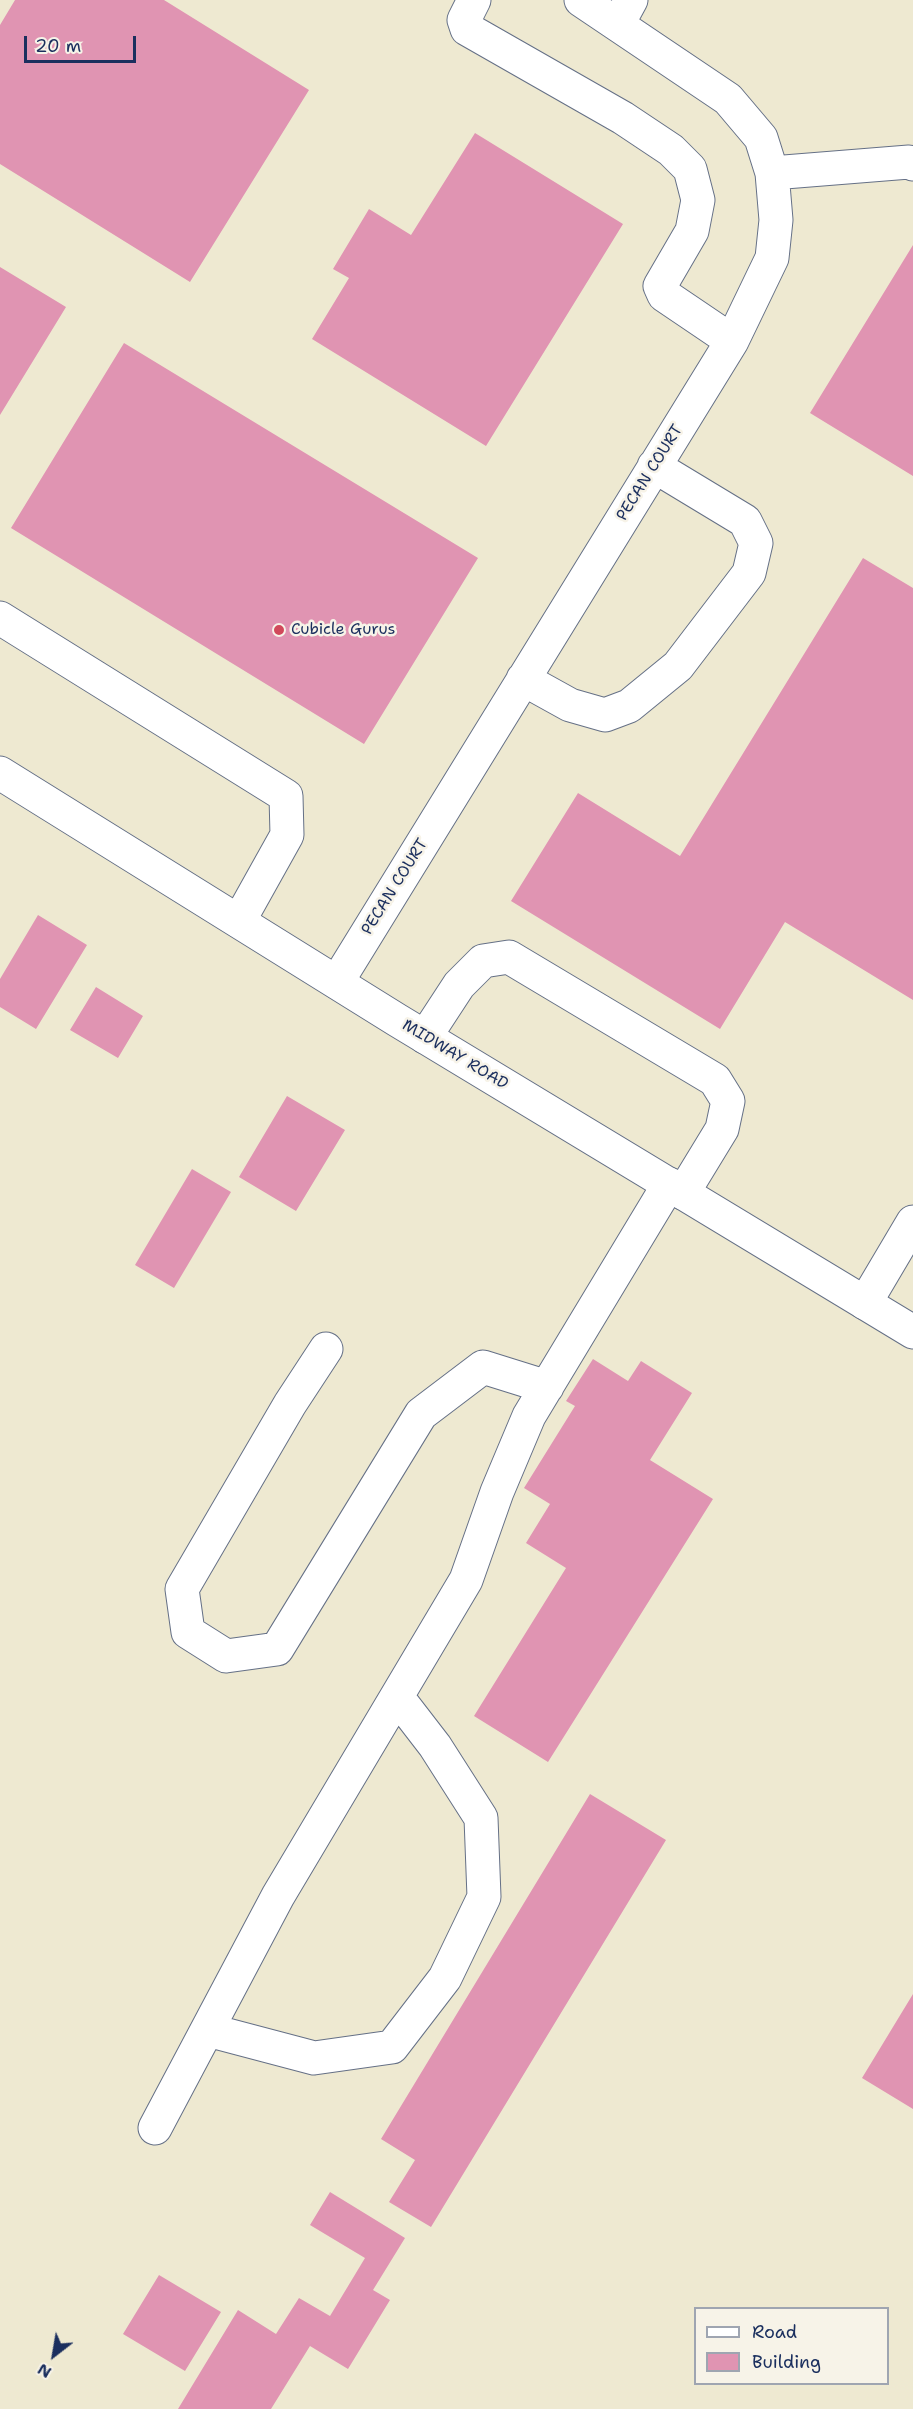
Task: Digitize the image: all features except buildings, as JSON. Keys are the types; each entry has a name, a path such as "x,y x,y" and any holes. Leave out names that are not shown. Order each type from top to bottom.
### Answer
{"street":[{"path":"474,0 464,20 467,29 624,118 671,150 690,169 698,200 692,231 660,286 664,295 732,340"},
{"name":"PECAN COURT","path":"337,981 732,340 772,258 776,220 771,173 761,138 728,99 624,12 581,0"},
{"path":"771,173 909,162 913,164"},
{"path":"523,679 570,705 605,715 629,706 678,666 749,573 756,543 745,521 654,466"},
{"path":"0,618 286,796 287,835 239,921"},
{"name":"MIDWAY ROAD","path":"0,773 425,1037 913,1332"},
{"path":"155,2128 278,1896 398,1698 466,1580 502,1481 529,1416 676,1189 722,1129 728,1101 715,1080 509,957 483,961 459,985 425,1037"},
{"path":"865,1303 913,1222"},
{"path":"326,1349 182,1589 188,1632 226,1656 277,1649 369,1504 422,1414 483,1366 547,1387"},
{"path":"208,2030 314,2058 392,2047 445,1978 484,1897 481,1818 435,1746 398,1698"}],"place":[{"name":"Cubicle Gurus","path":"279,630"}]}
